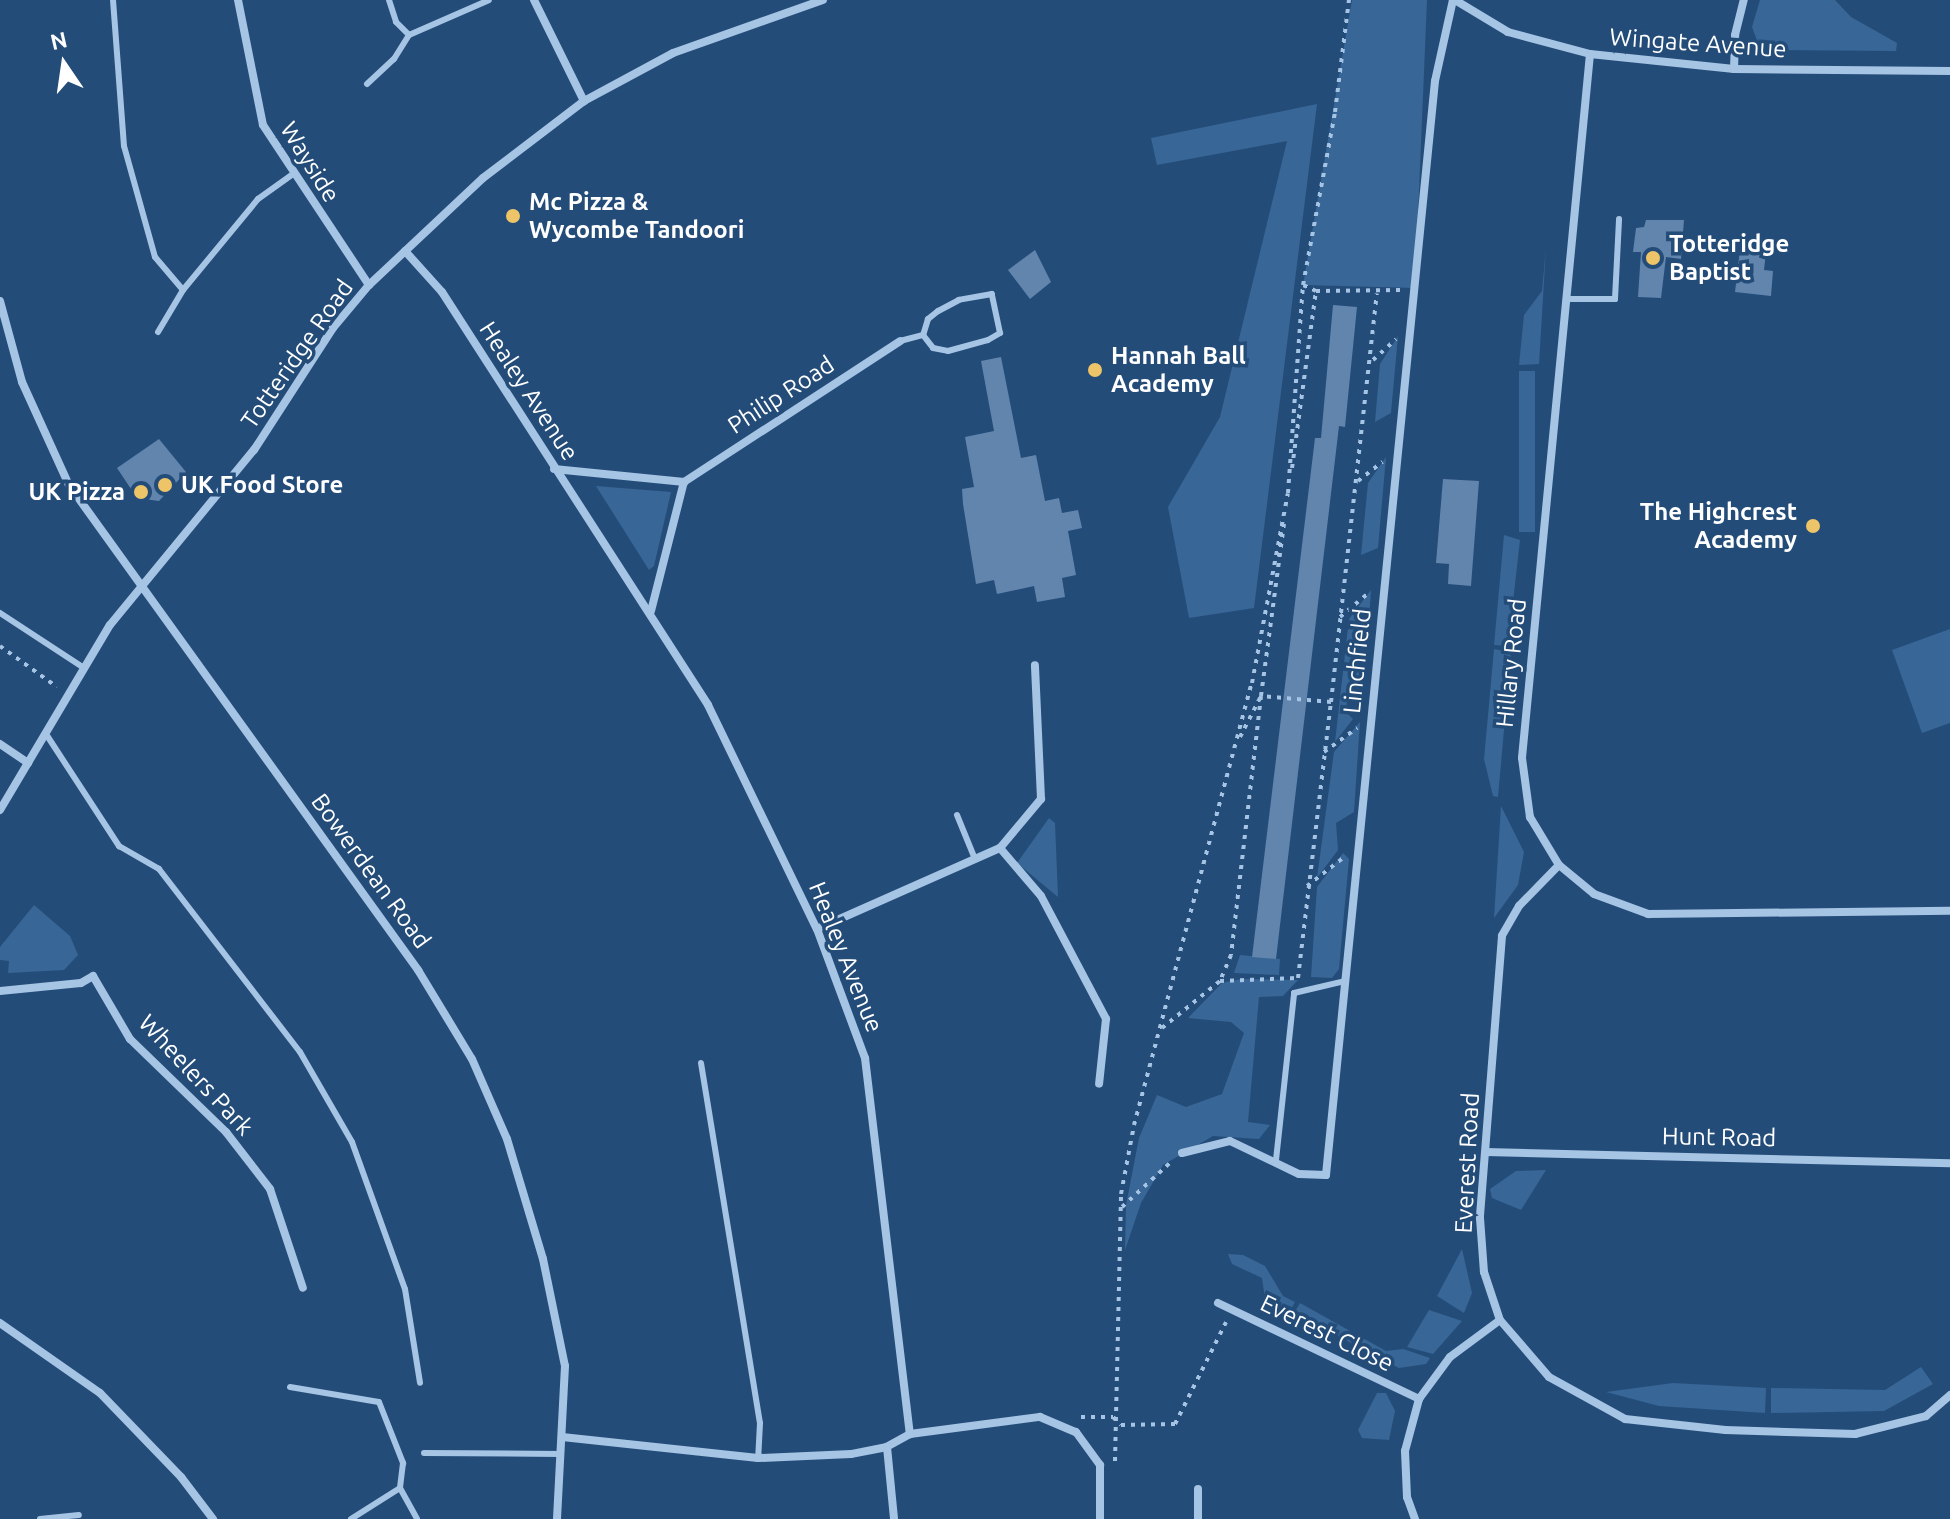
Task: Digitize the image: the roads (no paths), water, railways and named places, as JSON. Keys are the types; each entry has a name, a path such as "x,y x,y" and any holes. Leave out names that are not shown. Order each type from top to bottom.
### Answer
{"street":[{"name":"Wayside","path":"238,0 263,125 369,285"},
{"path":"534,0 584,101"},
{"name":"Totteridge Road","path":"0,810 84,668 139,587 254,450 333,328 369,285 483,178 584,101 673,53 823,0"},
{"name":"Wingate Avenue","path":"1454,0 1508,32 1590,54 1734,69 1950,71"},
{"name":"Linchfield","path":"1182,1153 1230,1141 1276,1160 1299,1174 1326,1175 1435,81 1454,0"},
{"path":"1734,69 1735,35 1744,0"},
{"name":"Hillary Road","path":"1590,54 1522,758 1530,817 1559,865 1594,894 1648,914 1950,911"},
{"name":"Healey Avenue","path":"405,251 442,292 554,469 651,611 708,705 817,929 865,1058 910,1434"},
{"name":"Bowerdean Road","path":"0,301 22,382 69,485 139,587 418,970 472,1059 507,1139 543,1259 565,1366 557,1519"},
{"name":"Philip Road","path":"684,482 900,341"},
{"path":"554,469 684,482 651,611"},
{"path":"817,929 1000,848 1041,799 1035,665"},
{"path":"0,744 28,763"},
{"path":"1000,848 1041,896 1106,1019 1099,1084"},
{"name":"Everest Road","path":"1559,865 1519,906 1502,936 1480,1218 1484,1272 1500,1320 1549,1377 1625,1419 1725,1430 1855,1434 1926,1416 1950,1395"},
{"name":"Wheelers Park","path":"0,991 81,983 93,976 130,1039 226,1132 270,1189 303,1288"},
{"name":"Hunt Road","path":"1486,1152 1950,1163"},
{"name":"Everest Close","path":"1218,1303 1419,1399"},
{"path":"1415,1519 1407,1497 1405,1451 1419,1399 1450,1357 1500,1320"},
{"path":"0,1323 100,1393 181,1477 213,1519"},
{"path":"562,1437 758,1458 887,1447 910,1434 1040,1417 1076,1432 1100,1465 1100,1519"},
{"path":"887,1447 894,1519"},
{"path":"1198,1489 1198,1519"}],"lane":[{"path":"113,0 124,146 155,257 183,290"},
{"path":"389,0 396,22 409,35"},
{"path":"367,84 394,59 409,35 489,0"},
{"path":"158,332 183,290 258,199 293,174"},
{"path":"1567,299 1615,299 1619,219"},
{"path":"992,294 1000,333 988,340 948,351 933,348 923,335 928,319 938,311 959,300 992,294"},
{"path":"900,341 923,335"},
{"path":"0,613 84,668"},
{"path":"46,734 119,846 159,869 300,1052 352,1142 405,1289 420,1383"},
{"path":"957,815 975,859"},
{"path":"1276,1160 1294,993 1345,981"},
{"path":"701,1063 760,1423 758,1458"},
{"path":"290,1387 379,1402 403,1463 400,1488 417,1519"},
{"path":"424,1453 561,1454"},
{"path":"351,1519 400,1488"},
{"path":"40,1519 79,1515"}],"place":[{"name":"Mc Pizza & Wycombe Tandoori","path":"513,216"},
{"name":"Totteridge Baptist","path":"1653,258"},
{"name":"Hannah Ball Academy","path":"1095,370"},
{"name":"UK Food Store","path":"165,485"},
{"name":"UK Pizza","path":"141,492"},
{"name":"The Highcrest Academy","path":"1813,526"}]}
